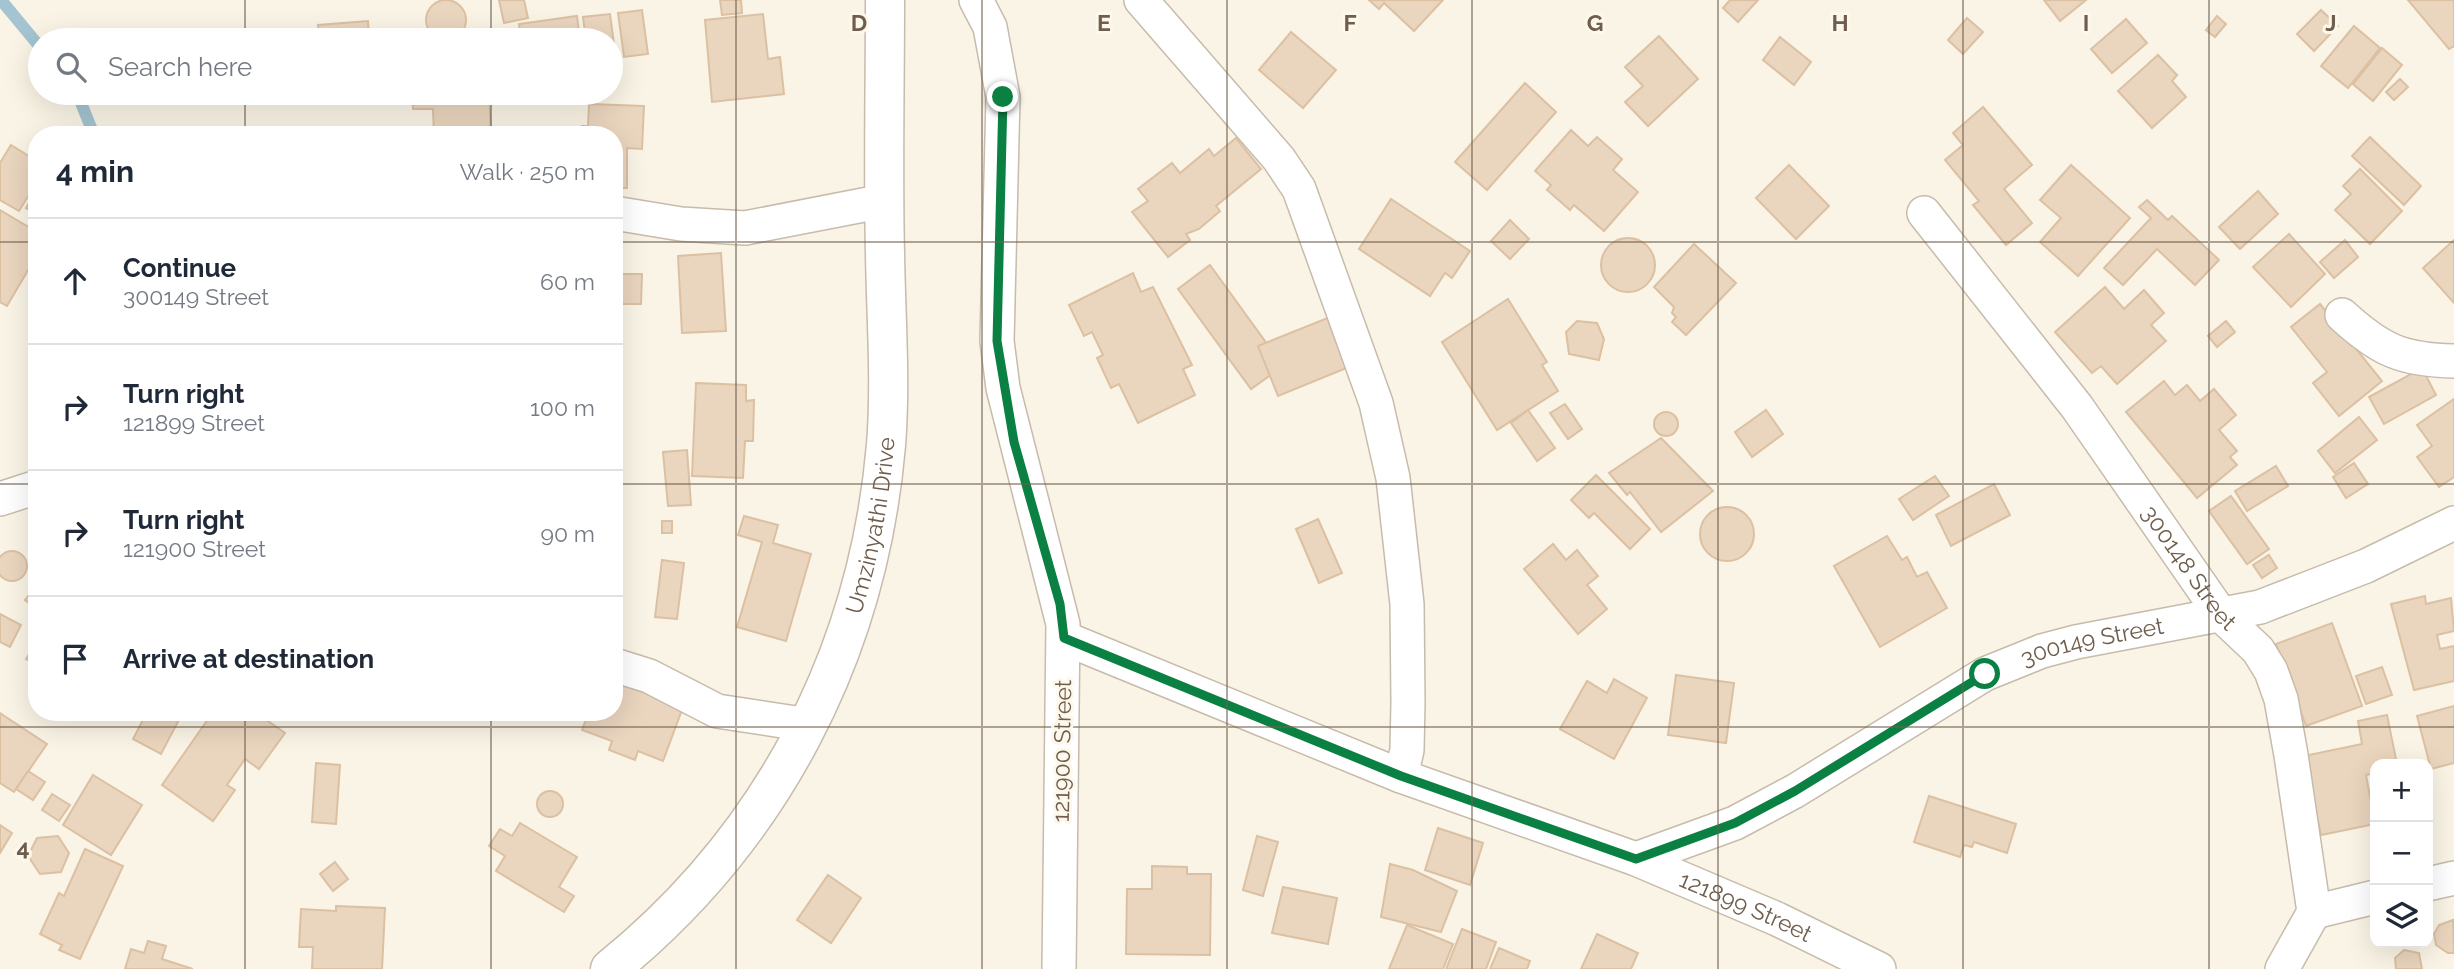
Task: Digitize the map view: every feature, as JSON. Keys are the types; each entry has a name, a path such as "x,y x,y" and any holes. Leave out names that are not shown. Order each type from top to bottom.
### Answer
{"street":[{"name":"Umzinyathi Drive","path":"610,969 640,945 706,878 760,808 789,764 809,725 846,636 870,549 880,496 888,387 884,201 885,0"},
{"name":"121900 Street","path":"976,0 990,27 1003,97 997,341 1003,388 1014,442 1060,604 1064,638 1059,969"},
{"path":"1141,0 1279,159 1299,188 1376,403 1393,478 1405,562 1408,702 1407,750 1401,776"},
{"path":"623,215 681,224 745,228 884,201"},
{"name":"300148 Street","path":"1924,214 2077,407 2222,616 2258,650 2271,671 2281,699 2314,912"},
{"path":"2342,315 2371,341 2386,349 2427,361 2454,362"},
{"path":"0,499 28,487"},
{"name":"300149 Street","path":"1636,859 1735,823 1795,791 1985,674 2013,662 2097,637 2260,607 2366,566 2454,523"},
{"name":"121899 Street","path":"1064,638 1401,776 1636,859 1777,919 1879,969"},
{"path":"623,668 649,676 718,711 809,725"},
{"path":"2433,883 2454,878"},
{"path":"2283,969 2314,912 2370,898"}],"building":[{"path":"499,0 524,0 528,18 504,23"},
{"path":"720,0 741,0 742,13 722,15"},
{"path":"1369,0 1443,0 1414,31 1384,3 1379,9"},
{"path":"1730,0 1758,0 1738,22 1723,8"},
{"path":"2044,0 2086,0 2060,21"},
{"path":"2408,0 2454,0 2454,46 2449,49"},
{"path":"438,1 454,1 465,12 465,28 427,28 427,12"},
{"path":"642,10 648,54 624,57 623,28 620,28 618,13"},
{"path":"2321,10 2338,26 2314,51 2297,34"},
{"path":"610,14 612,28 584,28 583,17"},
{"path":"763,14 768,59 780,57 784,94 712,102 705,20"},
{"path":"577,16 578,28 520,28 519,24"},
{"path":"2217,16 2226,24 2215,37 2206,30"},
{"path":"1967,18 1983,32 1963,54 1948,40"},
{"path":"2126,19 2147,43 2112,73 2091,49"},
{"path":"368,21 368,28 318,28 318,25"},
{"path":"2354,26 2380,48 2348,88 2321,66"},
{"path":"1291,32 1336,70 1303,108 1259,70"},
{"path":"1659,36 1698,79 1648,126 1625,102 1643,86 1625,67"},
{"path":"1780,37 1811,62 1794,85 1763,60"},
{"path":"2382,48 2402,65 2373,101 2353,84"},
{"path":"2158,55 2177,75 2172,81 2186,97 2152,128 2118,91"},
{"path":"2400,79 2408,87 2394,100 2386,92"},
{"path":"1525,83 1556,112 1487,190 1455,162"},
{"path":"413,105 490,105 491,126 434,126 433,109 413,109"},
{"path":"589,105 644,106 642,149 627,148 627,188 623,188 623,126 588,126"},
{"path":"1983,107 2032,165 2004,189 2032,223 2006,245 1973,205 1979,201 1945,160 1963,145 1953,133"},
{"path":"1571,130 1588,146 1597,137 1622,159 1613,170 1638,192 1604,231 1574,205 1570,210 1547,190 1551,185 1535,171"},
{"path":"2370,137 2421,186 2404,205 2352,156"},
{"path":"1236,138 1261,169 1216,206 1220,211 1199,229 1186,234 1190,240 1168,257 1132,212 1148,201 1138,189 1172,163 1180,173 1209,149 1214,156"},
{"path":"11,145 28,155 28,196 19,211 0,200 0,163"},
{"path":"1789,165 1829,206 1796,239 1756,198"},
{"path":"2071,165 2130,218 2078,276 2040,242 2061,218 2040,200"},
{"path":"2360,169 2402,211 2370,244 2335,210 2351,194 2343,186"},
{"path":"2258,191 2278,214 2240,249 2219,227"},
{"path":"1391,199 1470,251 1452,278 1445,273 1430,296 1359,249"},
{"path":"2147,200 2168,220 2172,216 2219,260 2195,285 2157,249 2123,285 2104,268 2151,218 2139,207"},
{"path":"0,210 28,227 28,270 7,306 0,302"},
{"path":"1510,220 1529,239 1510,259 1491,241"},
{"path":"2289,234 2325,274 2291,307 2253,267"},
{"path":"1628,238 1647,246 1655,265 1647,284 1628,292 1609,284 1601,265 1609,246"},
{"path":"2345,240 2358,257 2334,278 2320,262"},
{"path":"2454,240 2454,303 2423,268"},
{"path":"1694,244 1736,283 1686,335 1672,322 1676,317 1672,313 1674,307 1654,287"},
{"path":"721,253 726,331 682,333 678,256"},
{"path":"1210,265 1283,366 1251,389 1178,289"},
{"path":"1133,273 1141,292 1153,287 1192,365 1183,369 1195,395 1138,423 1119,384 1111,388 1097,358 1103,355 1092,332 1084,336 1069,305"},
{"path":"623,274 642,274 641,304 623,304"},
{"path":"2105,287 2124,309 2144,290 2164,313 2151,325 2166,341 2117,384 2101,366 2092,373 2055,332"},
{"path":"1508,299 1547,362 1542,365 1558,391 1497,430 1442,342"},
{"path":"2320,304 2382,381 2339,416 2313,383 2327,372 2291,327"},
{"path":"1335,315 1354,365 1278,396 1258,346"},
{"path":"1577,321 1597,323 1604,339 1599,360 1569,354 1566,332"},
{"path":"2226,321 2235,332 2217,347 2208,336"},
{"path":"2422,368 2436,395 2384,424 2369,397"},
{"path":"2164,381 2175,395 2187,385 2200,401 2214,389 2236,415 2219,430 2237,451 2230,457 2237,465 2197,498 2126,412"},
{"path":"696,383 746,385 746,401 754,400 753,441 745,441 743,478 692,476"},
{"path":"2454,399 2454,477 2439,487 2417,457 2432,446 2417,425"},
{"path":"1565,404 1582,429 1568,439 1550,413"},
{"path":"1528,410 1555,448 1537,461 1511,423"},
{"path":"1766,410 1783,434 1752,457 1735,432"},
{"path":"1666,412 1674,416 1678,424 1674,432 1666,436 1658,432 1654,424 1658,416"},
{"path":"2359,417 2377,440 2335,473 2318,451"},
{"path":"1661,438 1713,491 1661,532 1630,492 1627,495 1609,473"},
{"path":"687,450 691,505 668,506 663,452"},
{"path":"2354,463 2368,484 2346,498 2333,477"},
{"path":"2276,466 2288,486 2247,511 2235,491"},
{"path":"1596,475 1650,529 1630,549 1594,513 1589,518 1571,500"},
{"path":"1935,476 1949,496 1913,520 1899,499"},
{"path":"1994,484 2010,515 1951,546 1936,515"},
{"path":"2231,496 2269,549 2247,564 2209,511"},
{"path":"1727,507 1746,515 1754,534 1746,553 1727,561 1708,553 1700,534 1708,515"},
{"path":"744,516 778,525 773,543 811,554 786,641 737,627 762,542 738,535"},
{"path":"1318,519 1342,573 1319,583 1296,529"},
{"path":"662,521 672,521 672,533 662,533"},
{"path":"1887,536 1902,560 1907,557 1917,577 1927,572 1947,608 1880,647 1834,566"},
{"path":"1553,544 1566,560 1577,550 1598,576 1587,585 1607,609 1578,634 1524,569"},
{"path":"6,553 18,553 25,560 25,572 18,579 6,579 -1,572 -1,560"},
{"path":"2269,555 2277,568 2262,578 2253,565"},
{"path":"662,560 684,563 677,619 655,617"},
{"path":"2425,596 2426,604 2451,598 2454,631 2437,635 2440,649 2454,646 2454,681 2414,690 2391,604"},
{"path":"0,614 21,625 10,647 0,642"},
{"path":"2332,623 2362,706 2306,726 2276,644"},
{"path":"2382,667 2392,695 2366,704 2356,676"},
{"path":"1676,675 1734,683 1726,743 1668,735"},
{"path":"1614,679 1647,698 1614,759 1560,729 1587,681 1607,693"},
{"path":"623,684 683,707 663,761 638,751 635,760 609,750 612,741 582,730 586,721 623,721"},
{"path":"2454,706 2454,763 2433,768 2433,759 2428,759 2417,716"},
{"path":"0,713 47,744 14,792 0,783"},
{"path":"2387,715 2396,759 2370,759 2370,774 2366,775 2370,797 2370,825 2321,835 2304,756 2362,744 2358,721"},
{"path":"142,721 178,721 161,754 133,739"},
{"path":"207,721 268,721 285,733 259,769 245,759 227,785 235,790 213,821 162,785"},
{"path":"316,763 340,765 336,824 312,822"},
{"path":"28,771 45,782 33,800 16,789"},
{"path":"93,775 142,805 111,855 63,825"},
{"path":"550,791 559,795 563,804 559,813 550,817 541,813 537,804 541,795"},
{"path":"52,794 70,805 59,821 42,810"},
{"path":"1929,796 2016,824 2007,853 1974,842 1972,847 1964,845 1960,857 1914,842"},
{"path":"520,823 577,857 559,887 574,896 564,912 496,871 505,856 489,846 500,829 512,836"},
{"path":"0,825 12,833 0,853"},
{"path":"1438,828 1483,843 1470,885 1425,870"},
{"path":"58,836 69,853 61,872 40,874 28,856 37,838"},
{"path":"1257,836 1278,842 1263,896 1243,890"},
{"path":"85,849 123,866 80,959 59,950 62,945 40,934 59,893 64,896"},
{"path":"335,862 348,879 333,891 320,874"},
{"path":"1390,864 1413,870 1457,891 1441,932 1381,917"},
{"path":"1152,866 1187,867 1187,874 1211,874 1210,955 1126,954 1127,889 1152,889"},
{"path":"828,875 861,898 831,943 797,920"},
{"path":"1283,887 1337,898 1328,944 1272,933"},
{"path":"336,906 385,908 382,969 312,969 313,947 299,947 301,909 336,911"},
{"path":"2453,920 2454,953 2448,953 2436,945 2434,934 2439,925"},
{"path":"1407,925 1453,944 1443,969 1389,969"},
{"path":"1462,929 1496,942 1486,969 1446,969"},
{"path":"1597,934 1638,953 1631,969 1581,969"},
{"path":"148,941 166,946 162,959 193,969 125,969 131,949 144,953"},
{"path":"1499,948 1530,961 1527,969 1490,969"},
{"path":"2404,950 2419,953 2422,969 2396,969 2395,958"}],"waterway":[{"path":"1,0 28,33"},
{"path":"82,105 90,126"}],"route":[{"path":"1003,97 997,341 1014,442 1060,604 1064,638 1401,776 1636,859 1735,823 1795,791 1985,674"}]}
